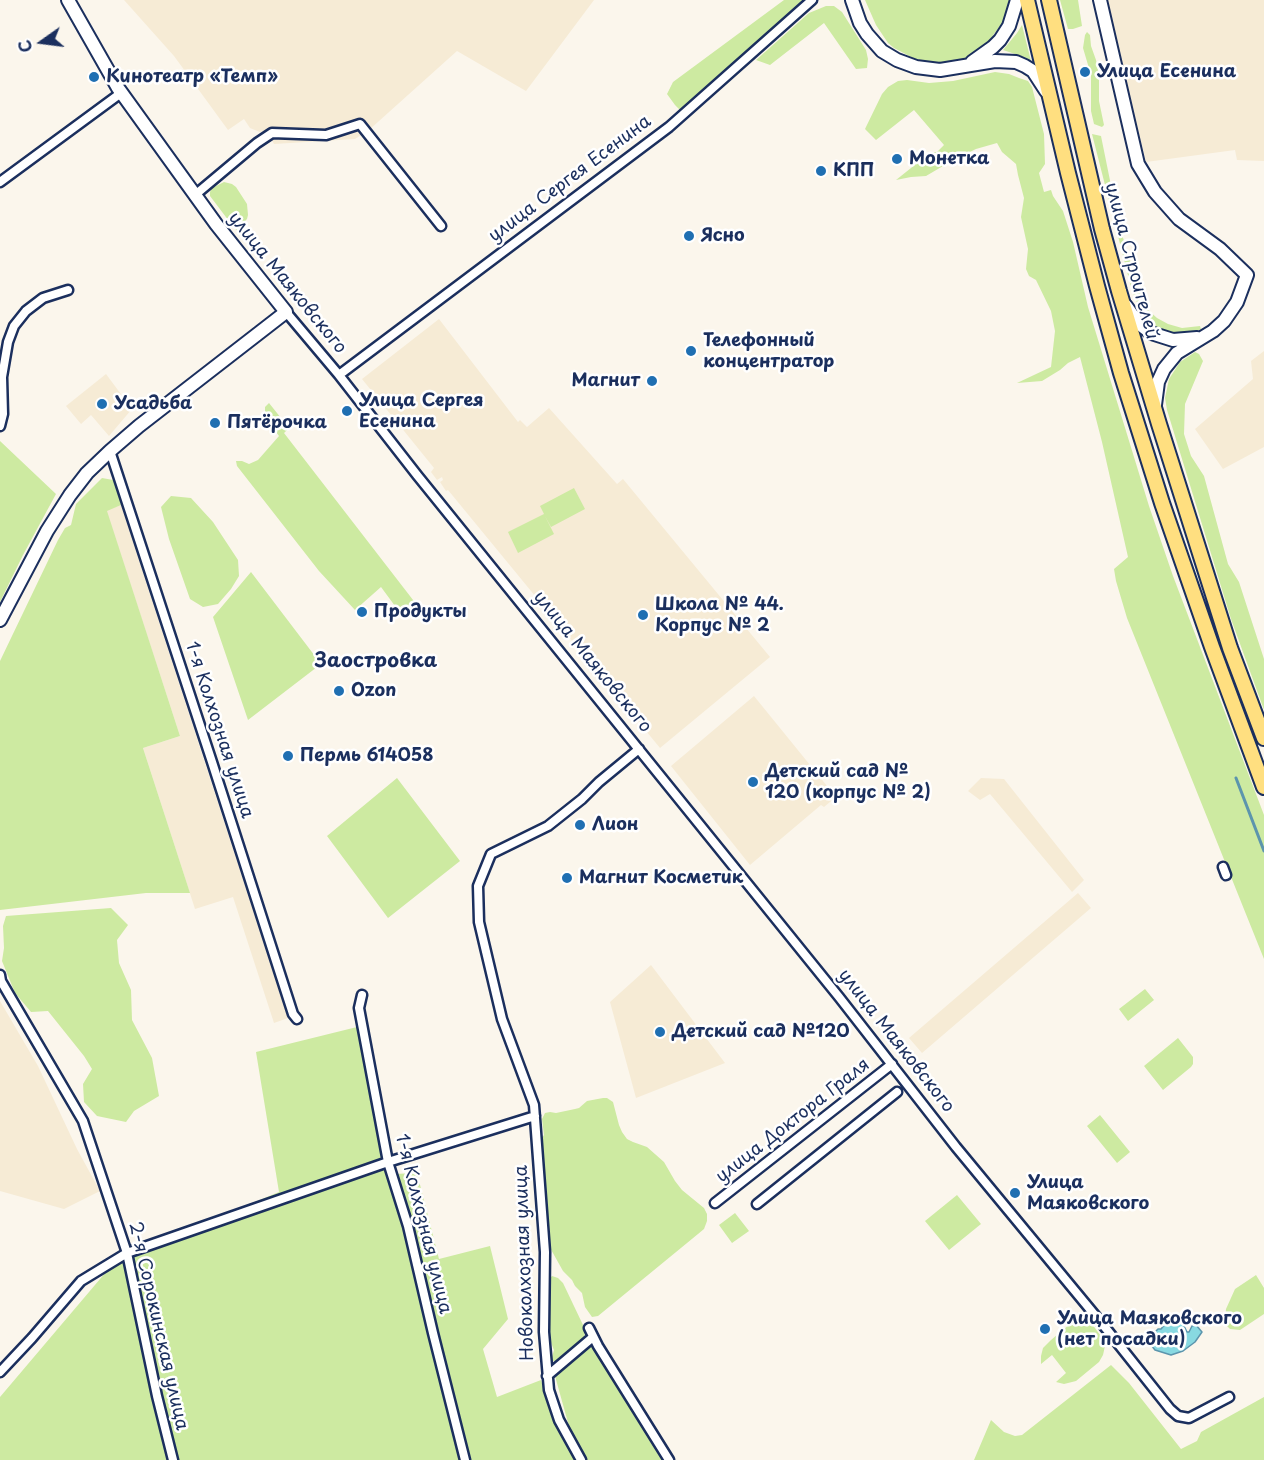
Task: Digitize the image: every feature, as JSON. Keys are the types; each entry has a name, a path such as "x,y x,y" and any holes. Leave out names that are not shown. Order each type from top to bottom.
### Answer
{"main road":[{"path":"1027,0 1068,173 1121,373 1162,503 1264,787"},
{"name":"улица Строителей","path":"1049,0 1102,229 1119,291 1158,424 1230,648 1264,738"}],"street":[{"name":"улица Маяковского","path":"68,0 121,93 195,195 286,312 892,1064 956,1147 1170,1408 1178,1416 1189,1418 1229,1397"},
{"name":"улица Сергея Есенина","path":"339,375 669,127 812,0"},
{"path":"844,0 867,34 889,56 907,65 940,70 995,61 1006,61 1025,66 1039,78 1052,104"},
{"path":"852,0 860,23"},
{"path":"963,66 984,54 1000,40 1009,26 1017,0"},
{"path":"1100,0 1137,164 1155,192 1179,219 1220,249 1247,275 1237,302 1224,321 1213,331 1178,353 1168,363 1158,382 1155,398 1158,424"},
{"path":"0,182 121,93"},
{"path":"195,195 272,133 327,135 360,124 441,226"},
{"path":"0,426 3,414 2,377 8,342 14,326 26,311 43,298 68,290"},
{"path":"1119,291 1132,316 1151,333 1173,340 1204,336"},
{"path":"0,620 56,516 81,481 110,451 286,312"},
{"name":"1-я Колхозная улица","path":"110,451 293,1014 297,1019"},
{"name":"Новоколхозная улица","path":"580,1460 559,1420 549,1390 544,1332 545,1252 534,1105 502,1019 479,921 478,886 491,854 548,826 582,800 599,782 639,749"},
{"name":"2-я Сорокинская улица","path":"0,975 1,981 83,1121 127,1253 173,1460"},
{"name":"1-я Колхозная улица","path":"362,995 359,1008 388,1162 408,1226 465,1460"},
{"name":"улица Доктора Граля","path":"715,1203 892,1064"},
{"path":"757,1204 897,1092"},
{"path":"0,1372 81,1281 127,1253 388,1162 535,1116"},
{"path":"589,1328 669,1460"},
{"path":"547,1376 593,1337"}],"shaded area":[{"path":"124,0 594,0 526,91 457,51 369,130 355,139 274,144 267,131 260,132 250,128 244,119 228,130 174,56"},
{"path":"1108,0 1264,0 1264,161 1237,160 1235,150 1146,162 1137,125 1131,117"},
{"name":"Школа № 44. Корпус № 2","path":"439,319 518,422 520,420 527,427 549,408 617,484 623,479 770,657 660,748 448,490 446,491 440,482 443,480 442,477 437,480 431,472 434,468 362,379"},
{"path":"1264,351 1264,447 1223,469 1195,429 1253,379 1251,361"},
{"name":"Усадьба","path":"106,374 132,409 109,436 91,415 81,424 66,406"},
{"path":"121,505 288,1018 274,1023 233,897 195,909 143,748 180,736 106,510"},
{"name":"Детский сад № 120 (корпус № 2)","path":"754,696 836,797 824,807 821,805 750,865 671,766"},
{"path":"981,778 1004,779 1084,880 1072,892 990,794 980,800 968,791"},
{"path":"1078,893 1091,908 922,1053 909,1038"},
{"name":"Детский сад №120","path":"651,965 725,1063 636,1098 610,1002"},
{"path":"0,1001 38,1066 77,1149 100,1191 64,1209 0,1191"}],"green space":[{"path":"784,0 805,0 680,110 667,94 673,82"},
{"path":"865,0 1010,0 1002,23 986,45 963,59 938,63 915,59 888,43 876,25"},
{"path":"1060,0 1078,0 1082,26 1068,29"},
{"path":"826,6 834,6 842,12 866,50 867,68 856,69 824,23 770,65 756,60 809,13"},
{"path":"1022,25 1031,61 1003,50"},
{"path":"1087,32 1090,35 1099,75 1099,101 1104,125 1102,127 1094,124 1091,111 1091,75 1083,48"},
{"path":"995,72 1028,81 1032,87 1044,134 1045,164 1039,173 1044,192 1051,190 1063,211 1073,242 1088,307 1149,506 1173,576 1264,815 1264,959 1127,618 1114,569 1128,557 1080,357 1042,381 1017,383 1051,367 1055,331 1051,311 1036,280 1029,276 1026,269 1028,249 1021,217 1024,198 1016,164 1002,152 997,143 976,149 926,176 896,180 931,152 937,152 944,145 914,110 876,140 865,129 882,94 898,81 929,83 953,81"},
{"path":"1092,134 1101,136 1119,225 1148,310 1168,324 1182,328 1200,326 1201,329 1184,336 1164,334 1153,325 1139,307 1132,291"},
{"path":"224,182 236,187 247,204 247,219 240,232 235,229 210,196 212,188"},
{"path":"1195,352 1203,361 1185,404 1184,434 1191,456 1204,476 1228,564 1239,582 1264,659 1264,710 1231,619 1167,410 1165,398 1169,379 1180,362"},
{"path":"269,403 289,428 284,433 420,609 400,610 381,587 355,610 319,571 237,466 236,461 249,464 258,460 279,436 265,417 265,407"},
{"path":"0,441 56,494 0,602"},
{"path":"102,478 113,480 117,486 121,505 107,511 180,736 143,748 190,893 146,893 0,910 0,661 58,540 65,528 71,525 76,504"},
{"path":"574,488 585,509 551,527 545,516 554,534 518,553 508,532 544,514 540,506"},
{"path":"171,496 191,498 213,522 238,560 239,576 218,604 203,607 190,599 169,539 161,507"},
{"path":"251,572 321,664 248,720 213,617"},
{"path":"397,778 460,861 388,918 327,836"},
{"path":"111,908 128,925 117,940 119,963 131,990 132,1020 152,1058 159,1096 134,1111 126,1122 97,1116 84,1102 83,1084 92,1069 48,1011 31,1012 15,993 2,961 3,926 6,916"},
{"path":"1145,989 1154,1000 1128,1021 1119,1009"},
{"path":"357,1027 394,1174 417,1173 439,1259 490,1246 508,1319 483,1349 497,1397 541,1380 555,1423 577,1460 0,1460 0,1397 117,1259 279,1192 256,1052"},
{"path":"1178,1038 1193,1057 1193,1064 1163,1090 1144,1066"},
{"path":"603,1098 613,1102 619,1125 627,1139 647,1147 664,1162 682,1190 704,1208 707,1221 704,1229 598,1316 592,1317 585,1307 582,1293 563,1271 549,1246 537,1146 544,1135 542,1119 545,1113 579,1108 587,1101"},
{"path":"1100,1115 1130,1152 1117,1163 1087,1126"},
{"path":"957,1195 981,1224 949,1250 925,1221"},
{"path":"735,1213 749,1231 732,1243 719,1225"},
{"path":"1256,1275 1264,1288 1264,1314 1240,1330 1230,1329 1225,1320 1226,1309 1235,1289"},
{"path":"552,1276 563,1283 585,1333 580,1343 555,1362 552,1360 554,1350 550,1340 548,1296 549,1279"},
{"path":"1083,1319 1092,1324 1103,1339 1105,1346 1103,1355 1099,1362 1076,1381 1064,1384 1056,1382 1066,1373 1052,1355 1041,1364 1043,1348 1070,1324"},
{"path":"591,1344 664,1460 587,1460 572,1437 555,1376"},
{"path":"1111,1365 1129,1383 1181,1449 1197,1441 1201,1432 1264,1397 1264,1460 974,1460 991,1420 1004,1432 1015,1436 1022,1435"}],"water":[{"path":"1173,1315 1184,1320 1187,1332 1196,1325 1202,1332 1195,1342 1183,1351 1171,1355 1155,1350 1150,1341 1153,1334 1161,1329"}],"waterway":[{"path":"1236,778 1264,851"}],"place":[{"name":"Улица Есенина","path":"1085,72"},
{"name":"Кинотеатр «Темп»","path":"94,77"},
{"name":"Монетка","path":"897,159"},
{"name":"КПП","path":"821,171"},
{"name":"Ясно","path":"689,236"},
{"name":"Телефонный концентратор","path":"691,351"},
{"name":"Магнит","path":"652,381"},
{"name":"Усадьба","path":"102,404"},
{"name":"Улица Сергея Есенина","path":"347,411"},
{"name":"Пятёрочка","path":"215,423"},
{"name":"Продукты","path":"362,612"},
{"name":"Школа № 44. Корпус № 2","path":"643,615"},
{"name":"Ozon","path":"339,691"},
{"name":"Пермь 614058","path":"288,756"},
{"name":"Детский сад № 120 (корпус № 2)","path":"753,782"},
{"name":"Лион","path":"580,825"},
{"name":"Магнит Косметик","path":"567,878"},
{"name":"Детский сад №120","path":"660,1032"},
{"name":"Улица Маяковского","path":"1015,1193"},
{"name":"Улица Маяковского (нет посадки)","path":"1045,1329"}],"district":[{"name":"Заостровка","path":"376,661"}]}
